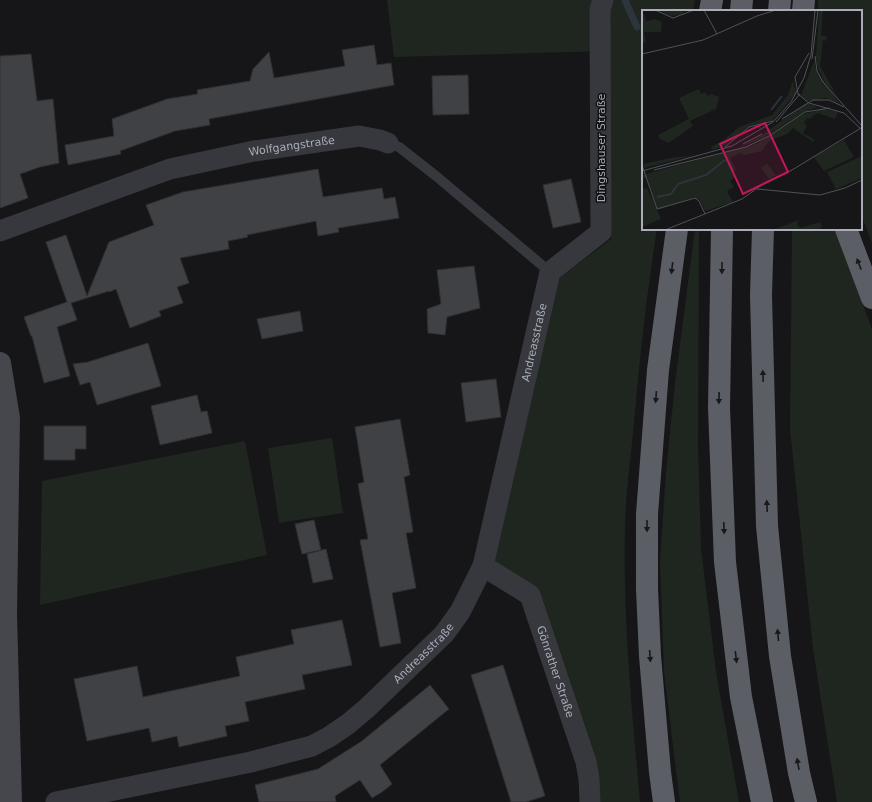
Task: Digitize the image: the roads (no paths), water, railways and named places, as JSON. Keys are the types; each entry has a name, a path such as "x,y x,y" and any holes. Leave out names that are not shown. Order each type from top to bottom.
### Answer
{"highway":[{"path":"710,10 712,0"},
{"path":"741,10 742,0"},
{"path":"779,10 780,0"},
{"path":"803,10 804,0"},
{"path":"664,802 650,656 647,588 648,514 658,370 677,230"},
{"path":"722,230 719,408 725,562 741,697 762,802"},
{"path":"763,230 761,294 767,526 780,656 798,765 806,802"},
{"path":"846,230 872,298"}],"main road":[{"path":"0,363 9,418 6,614 10,802"}],"street":[{"name":"Dingshauser Straße","path":"550,272 601,232 600,8 603,0"},
{"name":"Wolfgangstraße","path":"0,231 170,169 254,151 359,136 388,143"},
{"name":"Andreasstraße","path":"56,802 251,762 312,746 348,724 367,708 444,634 460,612 483,566 550,272"},
{"name":"Gönrather Straße","path":"483,566 530,595 586,762 589,779 590,802"}],"lane":[{"name":"Wolfgangstraße","path":"388,143 399,147 436,176 550,272"}],"waterway":[{"path":"625,0 637,27"}]}
